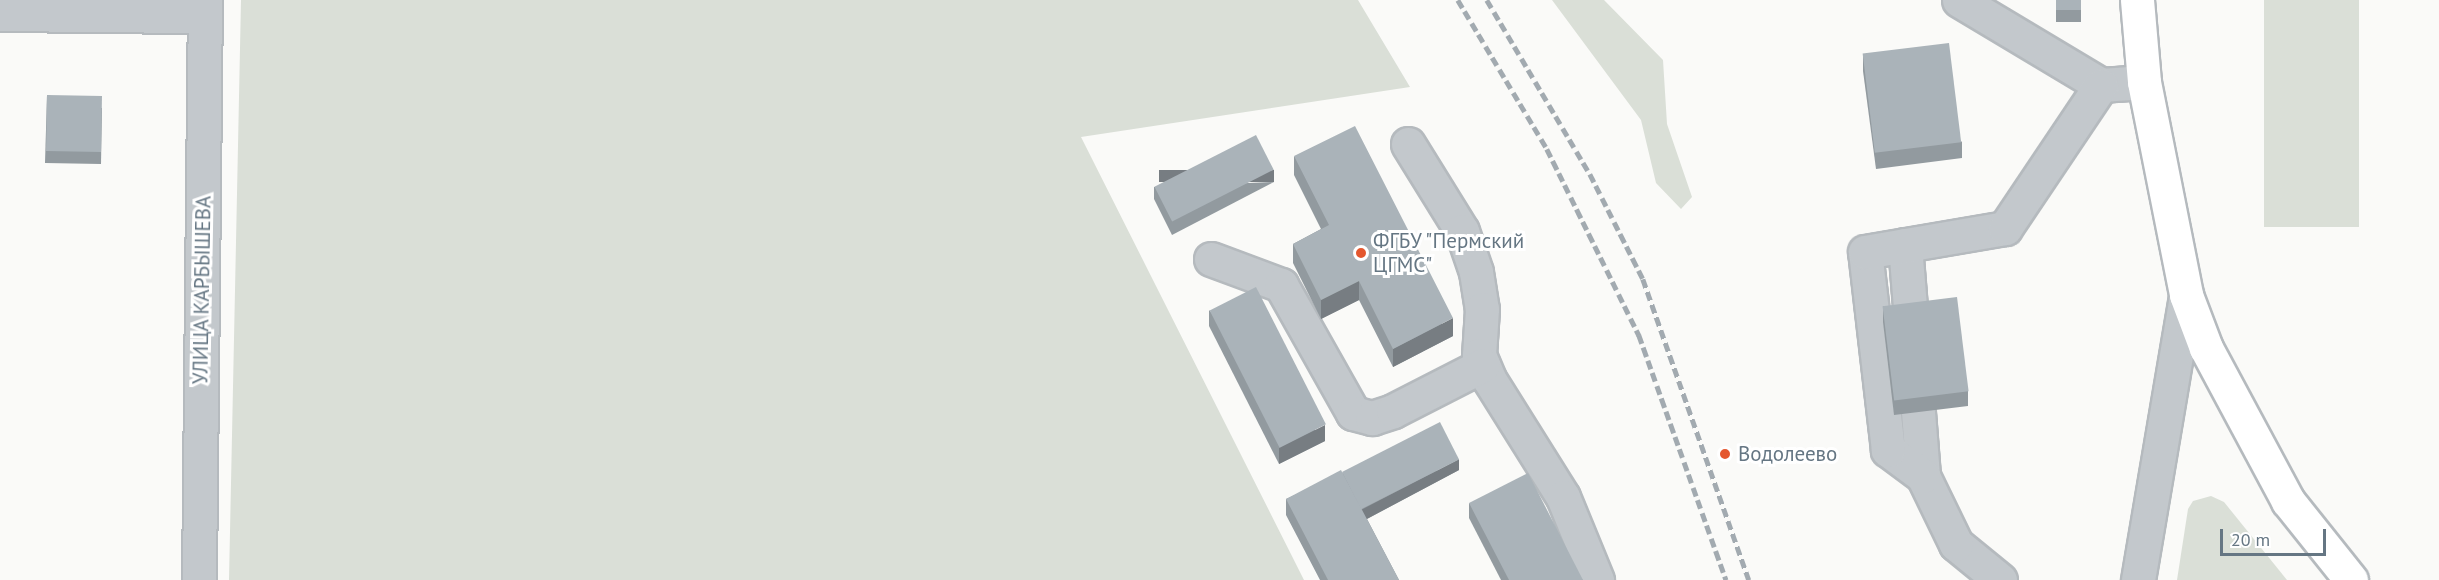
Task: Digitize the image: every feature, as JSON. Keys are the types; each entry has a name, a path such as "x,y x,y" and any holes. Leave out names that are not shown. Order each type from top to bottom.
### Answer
{"main road":[{"path":"2137,0 2144,82 2186,295 2206,348 2261,458 2351,580"}],"street":[{"path":"0,0 0,8"},
{"path":"1959,0 2101,85 2144,82"},
{"path":"0,14 205,8"},
{"name":"УЛИЦА КАРБЫШЕВА","path":"199,580 205,8"},
{"path":"1923,476 1888,450 1865,252 2005,228 2101,85"},
{"path":"1408,144 1462,231 1476,272 1483,365 1563,497 1597,580"},
{"path":"1905,245 1911,319"},
{"path":"1210,259 1281,285 1353,413 1372,418 1393,411 1483,365"},
{"path":"2138,580 2186,295"},
{"path":"1918,412 1923,476 1956,544 2000,580"}],"shaded area":[{"path":"241,0 1358,0 1410,87 1081,137 1304,580 229,580"},
{"path":"1552,0 1604,0 1663,60 1667,124 1692,197 1681,209 1656,183 1641,120"},
{"path":"2264,0 2359,0 2359,227 2264,227"},
{"path":"2211,496 2224,502 2287,580 2177,580 2188,509 2193,501"}],"building":[{"path":"2056,0 2081,0 2081,10 2056,10"},
{"path":"1949,43 1961,142 1875,153 1863,54"},
{"path":"47,95 102,96 101,152 46,151"},
{"name":"ФГБУ \"Пермский ЦГМС\"","path":"1355,126 1453,318 1393,349 1359,281 1321,300 1293,244 1329,225 1294,156"},
{"path":"1256,135 1274,170 1172,222 1154,187"},
{"path":"1256,287 1326,424 1280,448 1210,311"},
{"path":"1957,297 1969,391 1894,400 1883,306"},
{"path":"1440,422 1459,459 1361,509 1342,472"},
{"path":"1341,470 1399,580 1328,580 1286,499"},
{"path":"1528,473 1583,580 1509,580 1469,503"}],"railway":[{"path":"1458,0 1547,149 1639,335 1726,580"},
{"path":"1487,0 1590,174 1643,279 1749,580"}],"place":[{"name":"ФГБУ \"Пермский ЦГМС\"","path":"1361,253"},
{"name":"Водолеево","path":"1725,454"}]}
